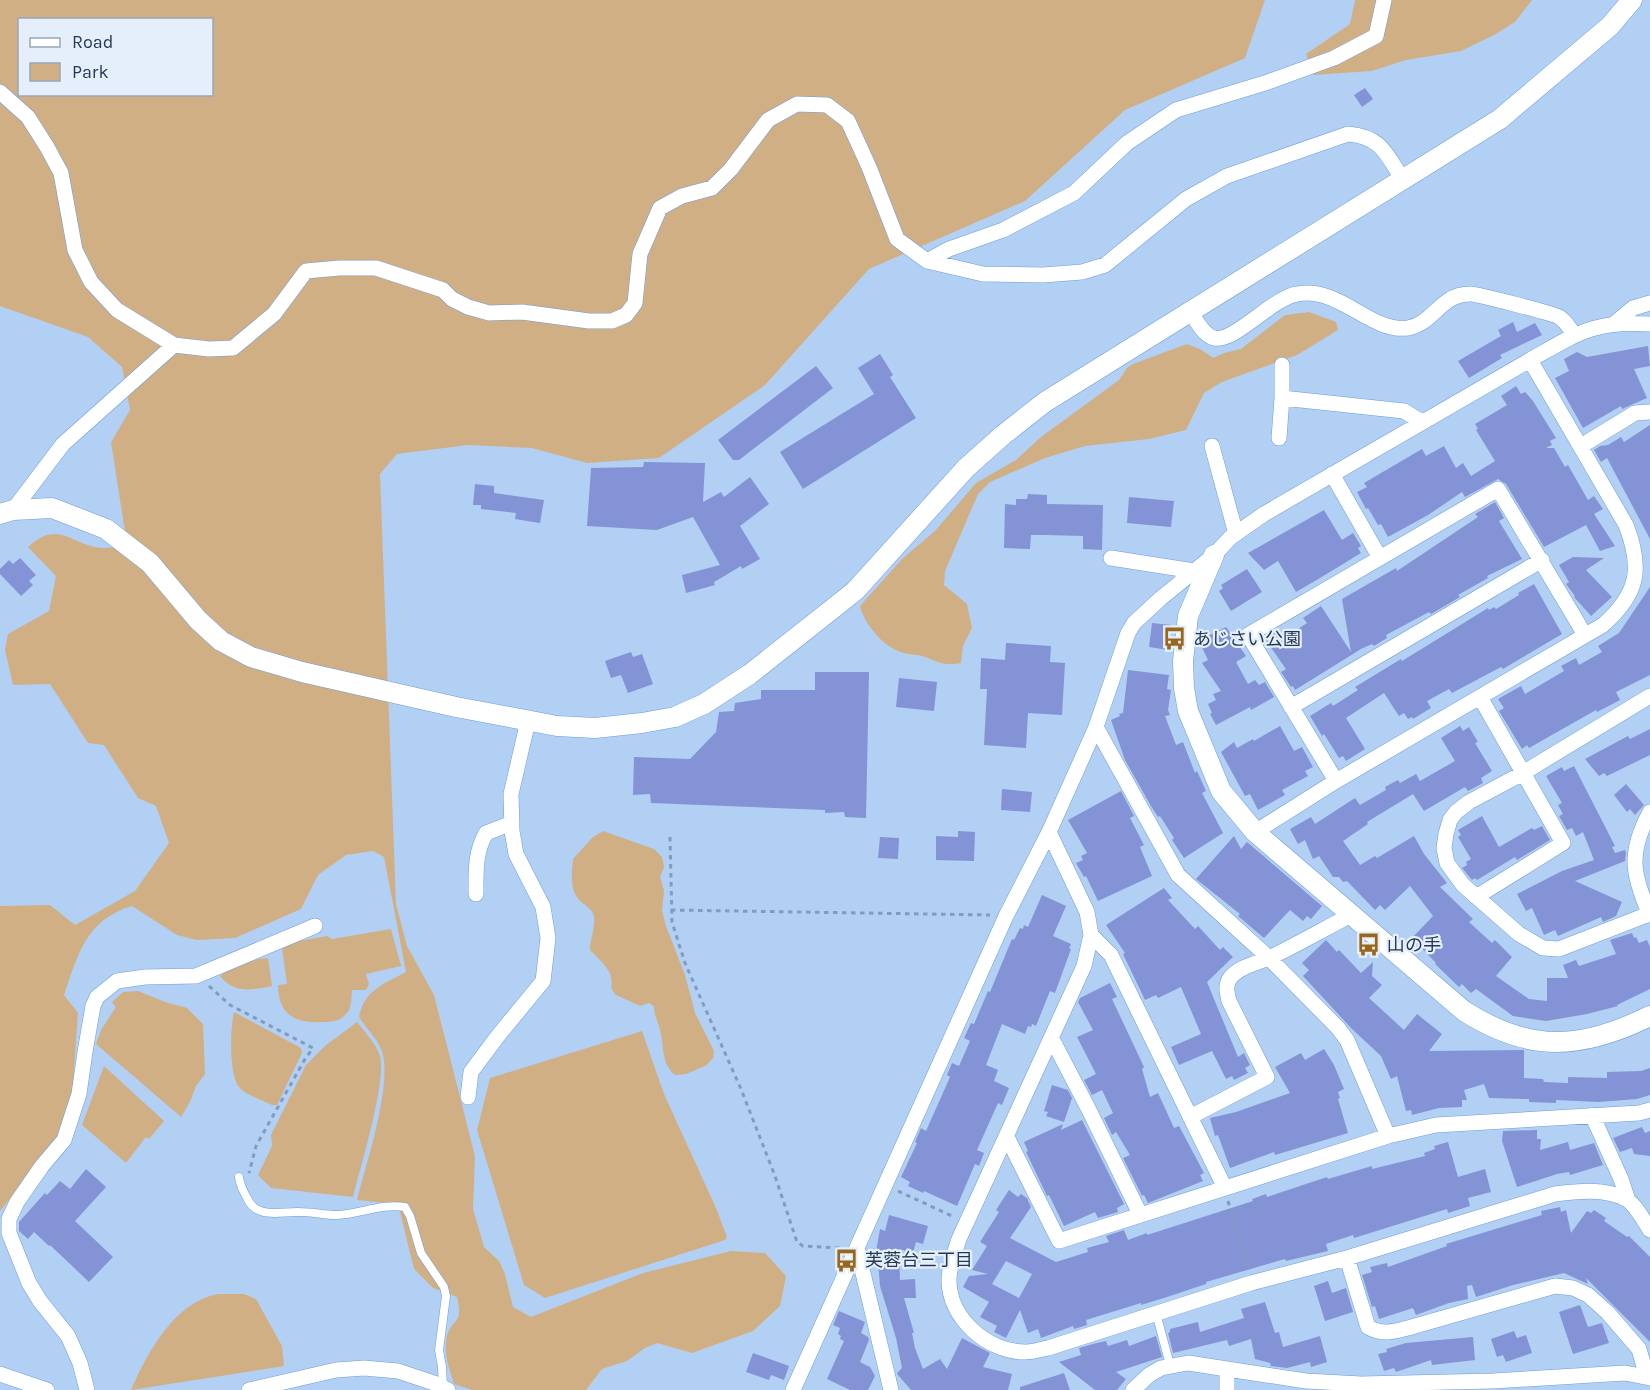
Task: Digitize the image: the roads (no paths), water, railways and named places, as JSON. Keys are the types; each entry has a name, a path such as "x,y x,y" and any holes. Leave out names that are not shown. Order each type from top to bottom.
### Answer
{"street":[{"path":"927,261 949,249 1003,230 1074,193 1127,143 1176,110 1265,83 1334,58 1376,36 1384,0"},
{"path":"7,512 52,508 106,529 150,563 198,620 221,641 251,657 302,672 456,708 557,726 595,728 675,717 704,705 750,674 855,591 966,468 1002,435 1046,402 1500,119 1610,26 1632,0"},
{"path":"0,92 28,117 60,173 75,250 91,282 117,310 174,345 209,348 233,348 274,314 306,271 339,268 376,268 443,290 452,299 468,307 489,313 522,312 590,321 612,321 627,315 635,303 640,254 660,208 682,196 712,188 731,169 768,120 797,104 827,105 848,121 897,239 927,261 984,273 1043,275 1082,272 1105,266 1186,199 1227,176 1348,134 1365,135 1381,146 1403,180"},
{"path":"1190,311 1204,331 1214,338 1227,337 1276,302 1296,294 1316,293 1336,299 1378,322 1408,328 1420,324 1450,299 1473,294 1559,316 1574,334"},
{"path":"1615,323 1633,308 1650,303"},
{"path":"793,1390 1006,915 1049,832 1096,727 1128,633 1134,623 1236,534 1264,514 1332,474 1574,334 1615,323 1650,324"},
{"path":"7,512 63,444 174,345"},
{"path":"1255,832 1336,781 1603,625 1619,610 1630,592 1635,579 1635,560 1632,541 1626,525 1530,360"},
{"path":"1279,438 1282,398 1281,364"},
{"path":"1282,398 1404,411 1422,422"},
{"path":"1581,446 1635,413 1650,412"},
{"path":"1212,446 1236,534"},
{"path":"1332,474 1380,558"},
{"path":"1336,781 1248,635 1498,489 1585,635"},
{"path":"1214,555 1188,616 1183,661 1184,688 1188,711 1221,791 1255,832 1464,1011 1496,1030 1517,1038 1549,1043 1613,1033 1650,1016"},
{"path":"1111,558 1194,571"},
{"path":"1292,707 1542,560"},
{"path":"1650,696 1523,773 1469,802 1456,812 1450,820 1444,848 1447,863 1459,880 1476,897 1520,934 1543,948 1559,949 1650,915 1637,884 1634,863 1635,845 1650,812"},
{"path":"1476,897 1563,843 1480,697"},
{"path":"468,1097 471,1072 543,981 548,938 543,907 516,854 512,823 511,794 528,721"},
{"path":"1096,727 1178,874 1269,958 1347,1040 1388,1136"},
{"path":"476,894 477,856 480,843 486,832 512,823"},
{"path":"1049,832 1088,912 1091,935 1084,966 952,1260 949,1279 951,1300 961,1318 989,1342 1006,1349 1026,1352 1048,1348 1251,1283 1347,1258 1555,1194 1579,1191 1602,1192 1628,1200"},
{"path":"1190,1117 1267,1077 1229,1001 1228,981 1234,974 1251,964 1269,958 1351,915"},
{"path":"87,1390 80,1363 68,1336 40,1301 29,1283 9,1233 9,1219 17,1202 42,1166 64,1140 79,1094 93,1006 97,997 117,981 196,976 315,926"},
{"path":"1091,935 1111,955 1225,1188"},
{"path":"1052,1039 1140,1214"},
{"path":"1007,1137 1059,1241 1388,1136 1436,1125 1639,1113 1650,1110"},
{"path":"1592,1115 1628,1200 1650,1230"},
{"path":"857,1248 891,1390"},
{"path":"1347,1258 1368,1327 1377,1332 1408,1328 1555,1286 1573,1288 1588,1295 1608,1313 1639,1349 1648,1378"},
{"path":"1132,1390 1149,1375 1170,1365 1188,1363 1306,1381 1361,1384 1493,1381 1625,1372 1648,1378"},
{"path":"249,1390 336,1370 364,1368 398,1371 445,1389"},
{"path":"1227,1369 1227,1390"},
{"path":"0,1374 47,1390"}],"lane":[{"path":"239,1177 240,1188 250,1205 259,1211 336,1215 386,1206 405,1207 421,1253 444,1287 446,1296 439,1350 445,1389"},
{"path":"1156,1313 1170,1365"}],"place":[{"name":"あじさい公園","path":"1175,639"},
{"name":"山の手","path":"1369,945"},
{"name":"芙蓉台三丁目","path":"847,1260"}]}
